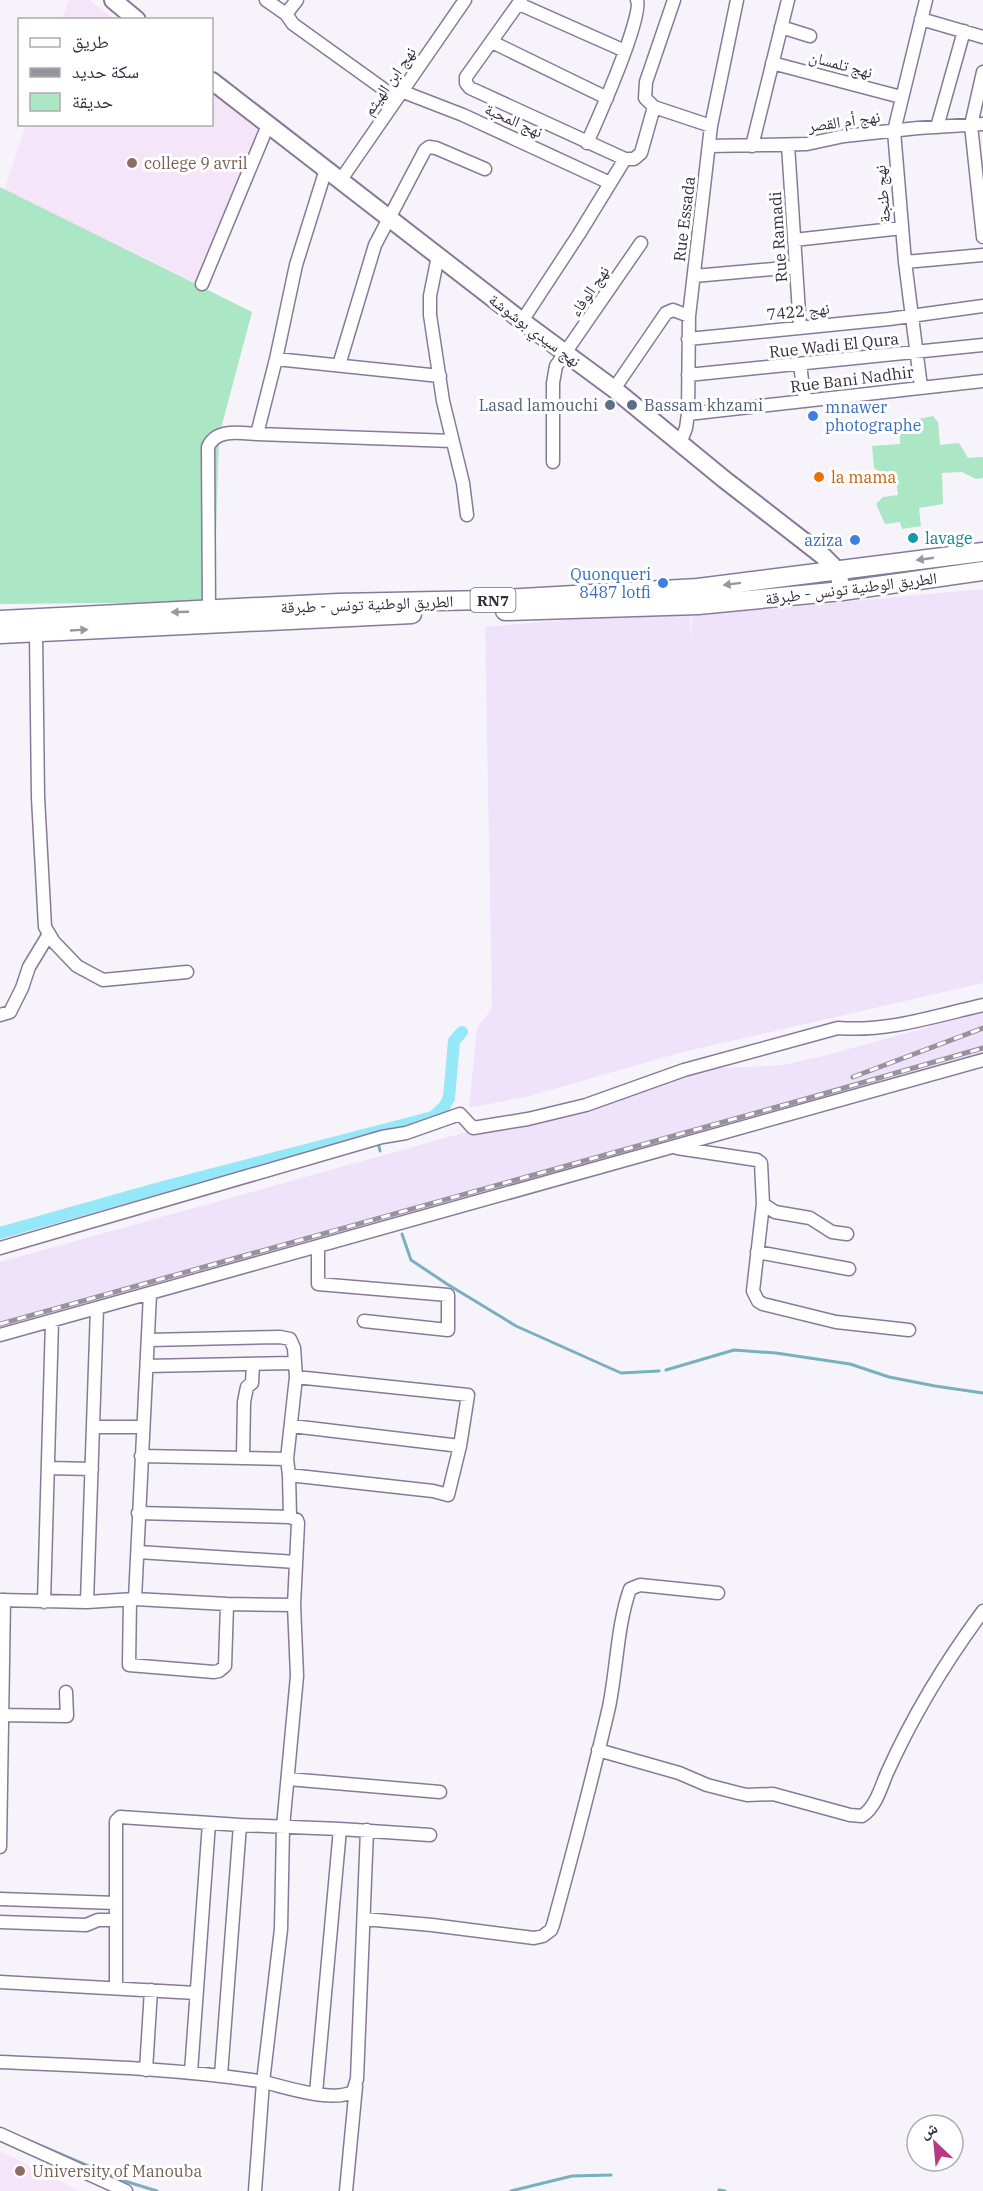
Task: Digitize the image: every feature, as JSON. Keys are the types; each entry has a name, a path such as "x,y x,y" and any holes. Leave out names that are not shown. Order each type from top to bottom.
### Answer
{"main road":[{"name":"الطريق الوطنية تونس - طبرقة","path":"0,634 253,616 338,603 487,600 698,588 983,552"},
{"name":"الطريق الوطنية تونس - طبرقة","path":"0,620 209,611 253,616 338,617 698,604 842,591 983,571"}],"street":[{"path":"113,0 134,18"},
{"name":"نهج المحبة","path":"266,0 286,14 293,24 399,95 463,115 610,183"},
{"path":"286,14 297,0"},
{"name":"نهج ابن الهيثم","path":"340,181 465,0"},
{"path":"587,142 625,51 639,9 637,0"},
{"path":"674,0 644,87 645,98 654,108 711,126"},
{"name":"Rue Essada","path":"680,444 688,414 689,316 711,126 737,0"},
{"path":"752,146 788,0"},
{"name":"نهج طنجة","path":"921,387 905,262 894,131 926,0"},
{"path":"625,51 520,2 466,77 466,83 470,88 625,159 634,159 641,153 654,108"},
{"path":"921,19 983,37"},
{"path":"781,27 810,36"},
{"path":"937,127 964,31"},
{"path":"492,42 607,98"},
{"name":"نهج تلمسان","path":"772,63 901,97"},
{"path":"983,72 977,125 983,237"},
{"name":"نهج سيدي بوشوشة","path":"213,82 522,321 614,389 680,444 824,556 838,571"},
{"path":"202,284 268,125"},
{"name":"نهج أم القصر","path":"709,146 816,143 844,136 977,125"},
{"name":"Rue Ramadi","path":"788,145 800,327"},
{"path":"339,365 368,265 381,231 425,150 429,147 436,148 485,169"},
{"path":"522,321 625,159"},
{"path":"257,434 297,265 326,170"},
{"path":"794,240 902,228"},
{"name":"نهج الوفاء","path":"553,462 553,374 556,366 641,243"},
{"path":"905,262 983,255"},
{"path":"438,256 430,296 430,315 467,515"},
{"path":"694,276 796,267"},
{"name":"نهج 7422","path":"688,339 911,316 983,306"},
{"path":"614,389 666,313 673,310 689,316"},
{"name":"Rue Wadi El Qura","path":"688,375 983,345"},
{"path":"276,358 440,376"},
{"path":"800,365 805,401"},
{"name":"Rue Bani Nadhir","path":"688,414 983,381"},
{"path":"209,611 208,447 214,437 257,434 452,441"},
{"path":"838,571 842,591"},
{"path":"36,633 38,797 45,927 54,942 77,966 103,980 187,972"},
{"path":"0,1015 10,1012 29,967 49,934"},
{"path":"0,1248 377,1139 406,1133 460,1114 473,1128 528,1119 586,1105 684,1070 838,1028 863,1030 921,1021 983,1005"},
{"path":"0,1335 318,1248 983,1060"},
{"path":"670,1148 757,1160 761,1163 763,1204 753,1291 763,1304 836,1322 909,1330"},
{"path":"763,1204 775,1212 810,1218 832,1232 847,1234"},
{"path":"318,1248 318,1284 448,1295 448,1330 364,1321"},
{"path":"758,1252 849,1269"},
{"path":"150,1294 138,1513 138,1552 132,1599 129,1665 219,1671 225,1666 227,1604"},
{"path":"87,1602 97,1308"},
{"path":"44,1602 52,1321"},
{"path":"149,1340 286,1337 290,1339 293,1344 296,1377 287,1459 290,1517"},
{"path":"147,1366 293,1363"},
{"path":"243,1458 244,1402 247,1387 252,1383 253,1364"},
{"path":"289,1475 433,1491 448,1495 460,1446 468,1395 296,1377"},
{"path":"292,1426 460,1446"},
{"path":"93,1427 143,1427"},
{"path":"141,1456 287,1459"},
{"path":"48,1468 92,1469"},
{"path":"138,1513 290,1517 298,1523 294,1605 297,1676 284,1827 281,1929 262,2082 255,2191"},
{"path":"138,1552 296,1562"},
{"path":"364,1919 534,1938 547,1934 553,1925 598,1750 613,1685 630,1589 640,1585 718,1593"},
{"path":"0,1842 2,1600 87,1602 132,1599 294,1605"},
{"path":"598,1750 738,1793 773,1794 850,1815 862,1816 872,1806 904,1736 955,1648 983,1611"},
{"path":"1,1715 67,1716 66,1692"},
{"path":"288,1779 440,1792"},
{"path":"116,1987 117,1818 340,1828 430,1835"},
{"path":"191,2072 209,1823"},
{"path":"221,2075 240,1825"},
{"path":"316,2093 340,1828"},
{"path":"346,2191 356,2086 367,1830"},
{"path":"0,1899 116,1903"},
{"path":"0,1922 86,1925 98,1920 116,1920"},
{"path":"0,1982 196,1993"},
{"path":"147,2070 151,1990"},
{"path":"0,2061 221,2075 316,2093 347,2095 353,2092 356,2086"},
{"path":"0,2134 126,2191"}],"shaded area":[{"path":"69,0 89,0 113,18 62,18"},
{"name":"college 9 avril","path":"213,95 263,134 197,287 4,191 26,126 213,126"},
{"path":"983,589 983,983 679,1053 530,1096 469,1108 477,1028 492,1008 485,627 690,609 691,643 692,616"},
{"path":"983,1012 983,1053 0,1331 0,1262 702,1069 784,1065"},
{"name":"University of Manouba","path":"0,2151 79,2191 0,2191"}],"green space":[{"path":"0,187 252,312 219,436 214,602 0,604"},
{"path":"933,416 938,422 940,445 959,443 968,458 983,457 983,478 976,479 962,472 942,473 943,504 919,508 921,526 902,529 900,522 885,524 876,504 883,497 898,495 895,471 880,472 874,468 872,446 900,444 900,423"}],"waterway":[{"path":"0,1233 163,1187 433,1117 444,1107 449,1098 454,1041 462,1032"},
{"path":"378,1142 380,1151"},
{"path":"402,1234 411,1260 516,1326 621,1373 659,1371"},
{"path":"666,1370 734,1350 776,1353 850,1364 889,1377 983,1393"},
{"path":"23,2138 121,2180 157,2191"},
{"path":"511,2191 572,2176 611,2175"},
{"path":"719,2190 725,2191"}],"railway":[{"path":"853,1077 983,1028"},
{"path":"0,1324 983,1048"}],"place":[{"name":"college 9 avril","path":"132,163"},
{"name":"Lasad lamouchi","path":"610,405"},
{"name":"Bassam khzami","path":"632,405"},
{"name":"mnawer photographe","path":"813,416"},
{"name":"la mama","path":"819,477"},
{"name":"lavage","path":"913,538"},
{"name":"aziza","path":"855,540"},
{"name":"Quonqueri 8487 lotfi","path":"663,583"},
{"name":"University of Manouba","path":"20,2171"}]}
